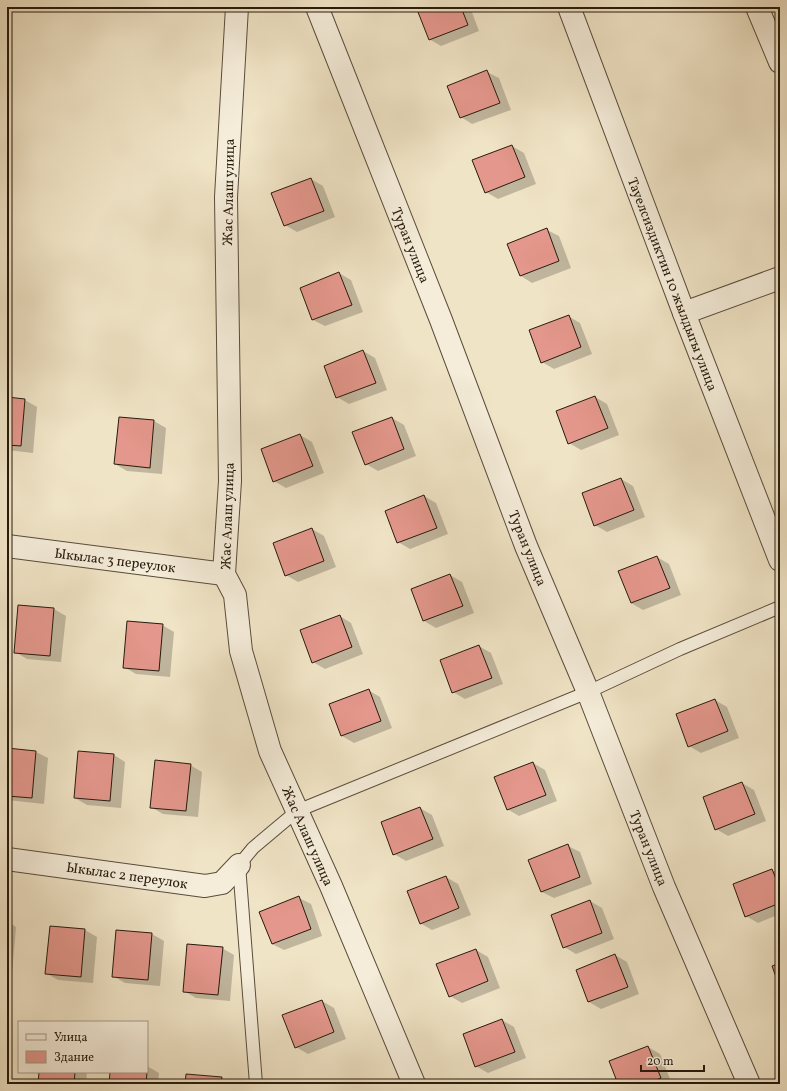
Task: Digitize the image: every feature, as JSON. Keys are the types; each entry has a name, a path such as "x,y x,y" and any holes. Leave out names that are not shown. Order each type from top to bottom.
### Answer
{"street":[{"name":"Жас Алаш улица","path":"237,7 226,197 230,481 224,574 235,595 241,651 270,751 331,886 414,1084"},
{"name":"Туран улица","path":"317,7 441,320 526,546 588,692 664,886 749,1084"},
{"name":"Тауелсиздиктин 10 жылдыгы улица","path":"569,7 684,313 780,560"},
{"path":"757,7 780,62"},
{"path":"684,313 780,278"},
{"name":"Ыкылас 3 переулок","path":"7,546 224,574"},
{"name":"Ыкылас 2 переулок","path":"7,859 205,886 222,883 239,865"}],"lane":[{"path":"256,1084 239,865 252,848 297,811 588,692 680,649 780,607"}],"building":[{"path":"416,7 461,7 468,25 429,40"},
{"path":"487,70 500,103 460,118 447,86"},
{"path":"512,145 525,177 485,193 472,160"},
{"path":"311,178 324,211 284,226 271,193"},
{"path":"547,228 559,261 520,276 507,244"},
{"path":"339,272 352,305 312,320 300,288"},
{"path":"569,315 581,347 541,363 529,330"},
{"path":"363,350 376,383 336,398 324,366"},
{"path":"595,396 608,428 568,444 556,411"},
{"path":"7,397 25,399 21,446 7,445"},
{"path":"119,417 154,420 150,468 114,464"},
{"path":"392,417 404,449 365,465 352,432"},
{"path":"300,434 313,466 273,482 261,449"},
{"path":"621,478 634,510 594,526 582,493"},
{"path":"424,495 437,528 397,543 385,511"},
{"path":"312,528 324,561 285,576 273,543"},
{"path":"657,556 670,588 631,603 618,571"},
{"path":"450,574 463,606 423,621 411,589"},
{"path":"18,605 54,608 50,656 14,653"},
{"path":"340,615 352,647 312,663 300,630"},
{"path":"127,621 163,624 159,671 123,668"},
{"path":"479,645 492,678 452,693 440,660"},
{"path":"369,689 381,721 341,736 329,704"},
{"path":"715,699 728,731 688,747 676,714"},
{"path":"7,748 36,751 32,798 7,796"},
{"path":"78,751 114,754 110,801 74,798"},
{"path":"155,760 191,764 186,811 150,808"},
{"path":"533,762 546,795 507,810 494,777"},
{"path":"742,782 755,814 715,830 703,797"},
{"path":"420,807 433,839 393,855 381,822"},
{"path":"568,844 580,877 541,892 528,860"},
{"path":"772,869 780,889 780,903 745,917 733,884"},
{"path":"446,876 459,908 420,924 407,891"},
{"path":"299,896 311,929 272,944 259,912"},
{"path":"590,900 602,933 563,948 551,915"},
{"path":"50,926 85,929 81,977 45,974"},
{"path":"116,930 152,933 148,980 112,977"},
{"path":"187,944 223,947 218,995 183,992"},
{"path":"476,949 488,981 449,997 436,964"},
{"path":"615,954 628,987 588,1002 576,970"},
{"path":"780,963 780,988 772,966"},
{"path":"322,1000 334,1032 295,1048 282,1015"},
{"path":"502,1019 515,1052 475,1067 463,1034"},
{"path":"648,1046 661,1078 646,1084 618,1084 609,1061"},
{"path":"39,1073 75,1073 74,1084 38,1084"},
{"path":"110,1073 147,1073 146,1084 109,1084"},
{"path":"186,1074 222,1077 221,1084 185,1084"}]}
